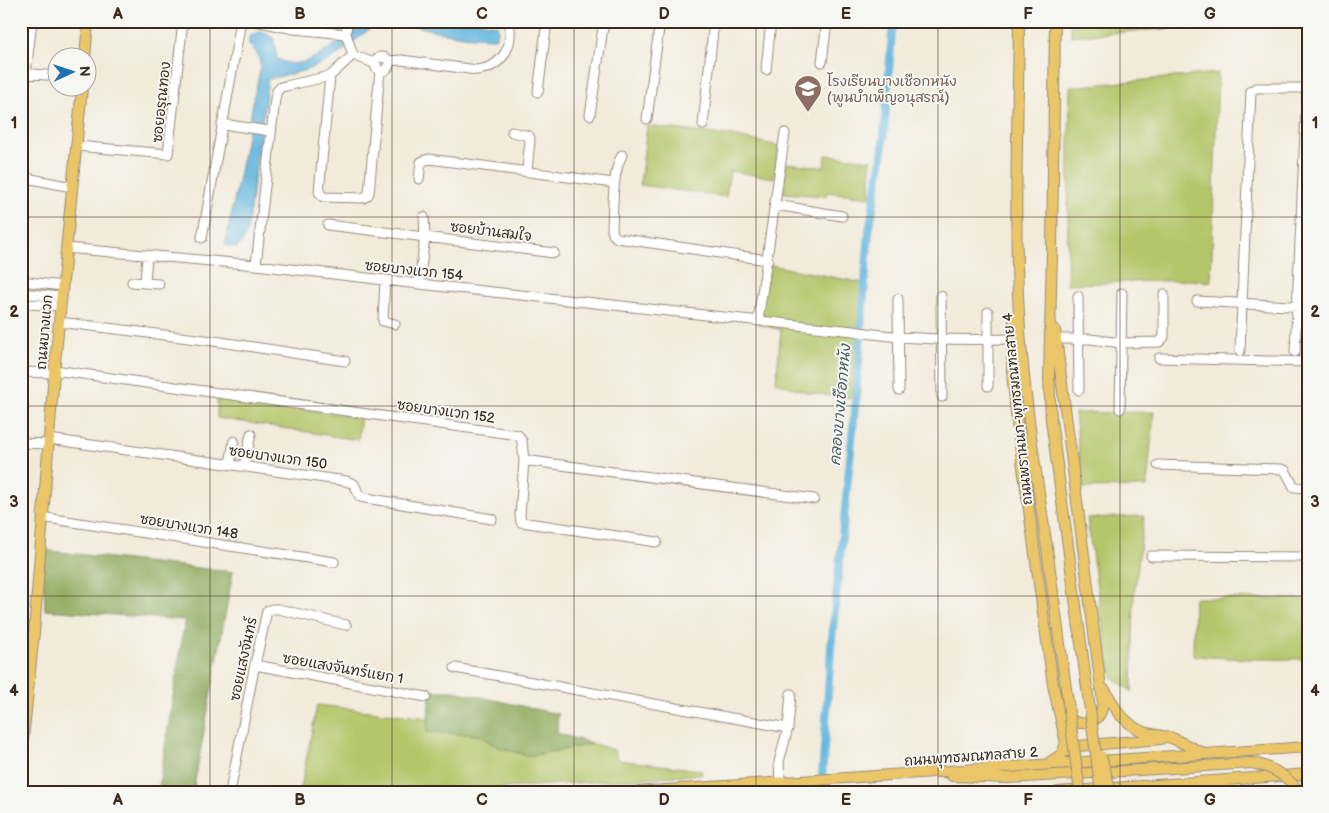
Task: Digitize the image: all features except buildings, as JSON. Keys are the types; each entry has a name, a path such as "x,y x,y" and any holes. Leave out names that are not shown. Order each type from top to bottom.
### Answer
{"main road":[{"path":"85,48 88,21"},
{"name":"ถนนพรานนก-พุทธมณฑลสาย 4","path":"1019,21 1017,257 1023,366 1080,792"},
{"path":"1055,21 1051,292 1048,351 1049,391 1053,438 1101,792"},
{"name":"ถนนบางแวก","path":"21,759 34,632 54,371 81,98"},
{"path":"1017,257 1012,372 1017,423 1056,698 1065,739 1064,752"},
{"path":"1051,292 1103,706 1101,713 1095,720 1085,724 1073,722 1064,713 1056,698"},
{"path":"1098,665 1109,699 1124,720 1135,728 1147,733 1172,738 1203,754"},
{"path":"1093,734 1111,792"},
{"path":"1047,764 1060,757 1064,752 1078,746 1172,738"},
{"name":"ถนนพุทธมณฑลสาย 2","path":"636,792 1308,747"},
{"path":"1074,792 1076,759"},
{"path":"919,774 994,778 1252,763 1277,771 1288,779 1299,792"},
{"path":"1058,792 1308,774"},
{"path":"1158,785 1249,792"}],"street":[{"path":"21,115 24,73 32,21"},
{"name":"ซอยอรุณทอง","path":"76,146 168,154 183,21"},
{"path":"202,238 240,21"},
{"path":"255,21 295,25 346,35"},
{"path":"347,21 346,35 352,51 378,67"},
{"path":"352,51 330,76 319,192 323,197 364,198 369,193 380,58 386,58 388,61 401,60 477,70 488,69 497,63 505,52 510,35 509,21"},
{"path":"538,92 547,21"},
{"path":"590,115 604,21"},
{"path":"647,119 660,21"},
{"path":"702,124 714,21"},
{"path":"766,70 771,21"},
{"path":"822,62 827,21"},
{"path":"24,73 48,75"},
{"path":"256,265 266,131 277,92 281,87 330,76"},
{"path":"1240,351 1251,91 1256,88 1307,88 1295,352"},
{"path":"222,124 266,131"},
{"path":"512,132 529,136 527,171"},
{"path":"758,321 786,133"},
{"path":"622,155 618,162 614,183 612,230 617,238 768,260"},
{"path":"419,179 421,162 429,159 614,183"},
{"path":"21,177 72,187"},
{"path":"776,205 842,216"},
{"path":"419,284 424,217"},
{"name":"ซอยบ้านสมใจ","path":"328,225 554,252"},
{"name":"ซอยบางแวก 154","path":"66,248 256,265 860,332 898,338 1013,340"},
{"path":"144,283 147,255"},
{"path":"385,280 383,321 395,324"},
{"path":"21,281 62,286"},
{"path":"132,282 159,284"},
{"path":"1120,408 1122,293"},
{"path":"21,298 30,294 61,301"},
{"path":"1056,339 1155,343 1164,337 1164,294"},
{"path":"941,296 942,397"},
{"path":"1078,296 1079,390"},
{"path":"898,299 899,390"},
{"path":"1196,301 1308,307"},
{"path":"988,312 988,386"},
{"path":"59,322 221,342 346,361"},
{"path":"1158,358 1308,362"},
{"path":"21,372 54,371"},
{"name":"ซอยบางแวก 152","path":"54,371 518,435 522,441 524,460"},
{"path":"244,466 251,434"},
{"path":"230,464 234,441"},
{"name":"ซอยบางแวก 150","path":"21,443 49,442 230,464 346,481 354,484 358,495 362,498 492,518"},
{"path":"657,542 522,522 520,518 524,460 814,499"},
{"path":"1158,465 1281,469 1285,470 1294,487 1308,488"},
{"name":"ซอยบางแวก 148","path":"42,514 47,518 334,562"},
{"path":"1152,556 1308,556"},
{"name":"ซอยแสงจันทร์","path":"230,792 267,611 278,609 346,625"},
{"name":"ซอยแสงจันทร์แยก 1","path":"255,665 426,697"},
{"path":"455,668 788,728"},
{"path":"780,782 779,762 788,728 791,694"}],"green space":[{"path":"1071,21 1266,21 1071,36"},
{"path":"1218,73 1211,282 1190,280 1067,284 1070,87"},
{"path":"647,126 732,136 779,146 774,178 730,171 726,197 640,185"},
{"path":"826,155 871,160 870,197 827,192 826,196 783,193 787,163 824,167"},
{"path":"770,265 863,283 860,399 809,393 776,382 781,330 758,324"},
{"path":"217,398 361,417 358,440 217,418"},
{"path":"1154,412 1147,487 1083,488 1075,413"},
{"path":"1144,516 1134,597 1132,692 1113,678 1105,642 1087,518"},
{"path":"42,550 233,572 193,792 158,792 185,620 45,610"},
{"path":"1194,598 1308,599 1308,659 1248,659 1193,656"},
{"path":"430,691 454,691 558,714 557,733 594,744 528,756 498,747 478,735 427,732"},
{"path":"317,705 428,718 427,732 478,735 498,747 528,756 594,744 614,750 618,760 701,770 702,774 448,792 300,792"},
{"path":"1308,781 1308,792 1201,792 1257,785"}],"water":[{"path":"363,21 474,21 497,25 498,32 495,38 476,37 445,33 394,22 380,23 322,64 268,79 247,232 237,248 225,245 261,67 257,53 249,45 249,37 259,32 267,34 274,39 277,59 287,63 297,63 307,61 328,50"}],"waterway":[{"name":"คลองบางเชือกหนัง","path":"821,792 831,648 855,409 869,231 882,157 893,21"}],"place":[{"name":"โรงเรียนบางเชือกหนัง (พูนบำเพ็ญอนุสรณ์)","path":"808,113"}]}
